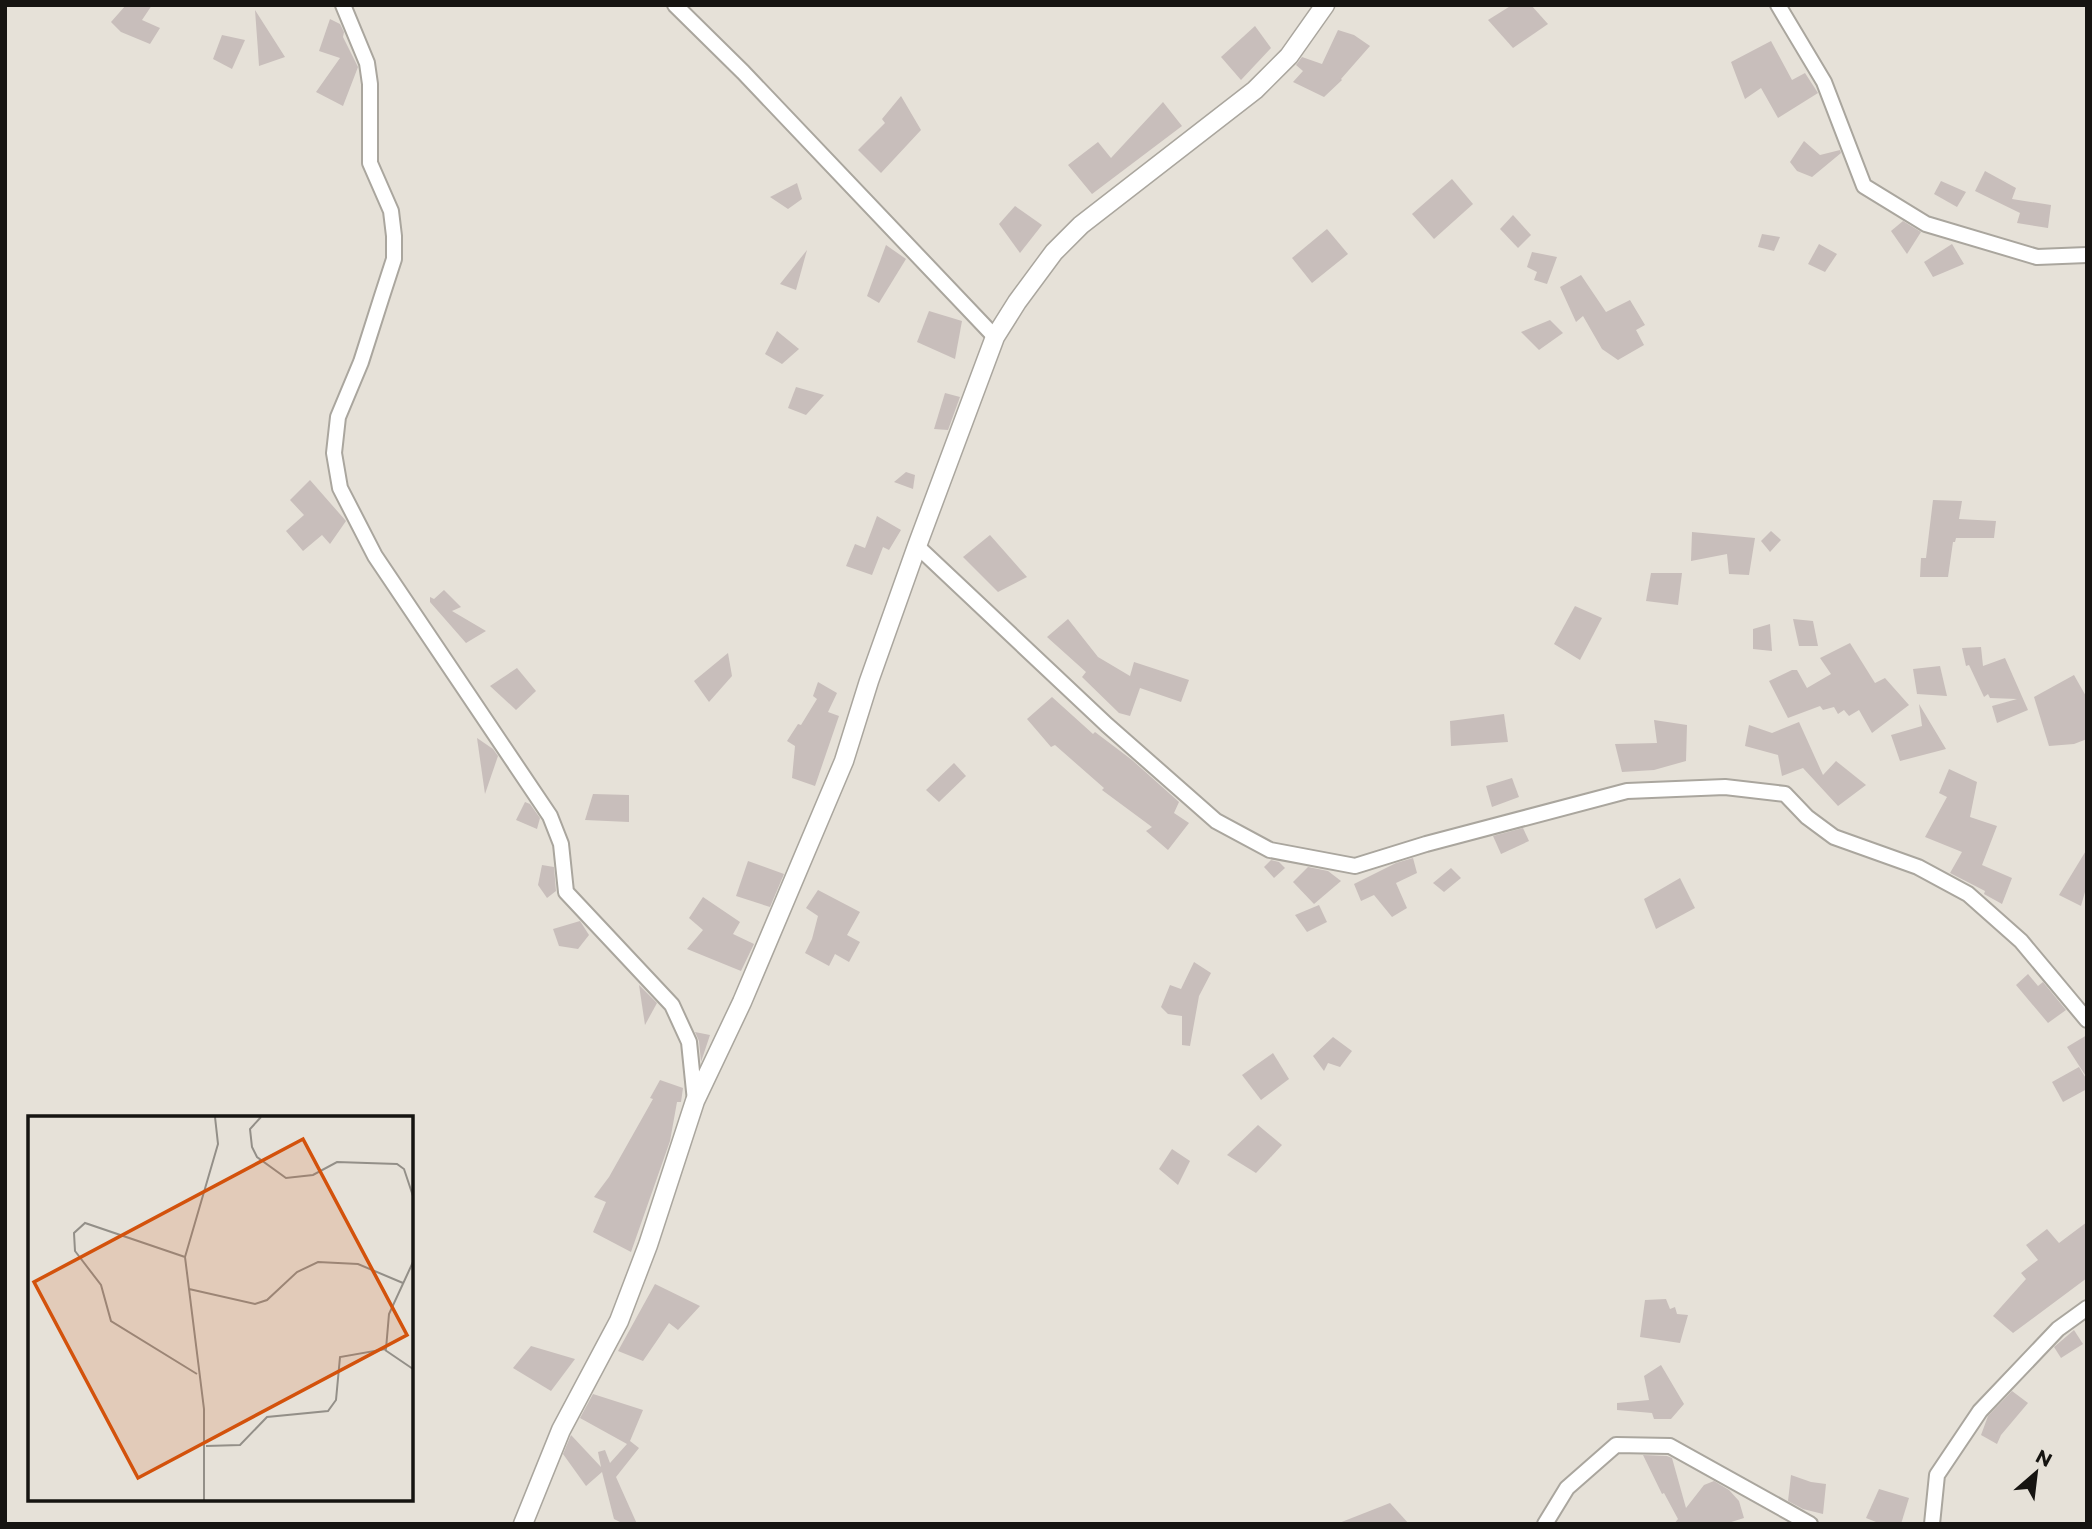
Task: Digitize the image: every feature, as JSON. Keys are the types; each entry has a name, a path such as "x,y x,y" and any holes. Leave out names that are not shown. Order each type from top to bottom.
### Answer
{"street":[{"path":"343,5 367,63 370,84 370,163 391,211 394,258 361,362 338,417 334,453 340,488 375,556 550,816 561,844 566,892 671,1004 689,1042 695,1101"},
{"path":"675,5 995,337"},
{"path":"523,1524 561,1430 619,1321 648,1245 695,1101 742,1002 844,761 917,546 995,337 1054,252 1072,234 1255,90 1289,56 1325,5"},
{"path":"1777,5 1824,82 1864,186 1926,224 2037,257 2087,255"},
{"path":"917,546 1107,724 1216,821 1270,850 1355,866 1426,844 1626,791 1726,787 1785,794 1807,817 1834,837 1917,867 1968,894 2021,941 2087,1020"},
{"path":"1932,1524 1937,1475 1980,1411 2058,1329 2087,1308"},
{"path":"1545,1524 1567,1488 1616,1445 1670,1446 1810,1524"}],"building":[{"path":"126,5 152,5 142,20 160,28 150,44 121,32 111,22"},
{"path":"1512,5 1531,5 1548,24 1513,48 1488,20"},
{"path":"255,10 285,57 259,66 258,51"},
{"path":"330,19 340,24 343,37 358,67 343,106 316,92 340,58 319,51"},
{"path":"1255,26 1271,48 1241,80 1221,57"},
{"path":"1338,30 1354,35 1370,46 1324,97 1293,82 1303,71 1296,65 1302,57 1322,64"},
{"path":"222,35 245,40 232,69 213,59"},
{"path":"1771,41 1792,80 1805,73 1818,93 1778,118 1761,88 1745,99 1731,62"},
{"path":"901,96 921,130 881,173 858,150 885,123 882,119"},
{"path":"1163,102 1182,126 1092,194 1068,165 1098,142 1111,158"},
{"path":"1804,141 1820,155 1840,150 1841,153 1812,177 1797,171 1790,162"},
{"path":"1985,171 2016,188 2012,199 2051,205 2048,228 2017,223 2020,213 1975,191"},
{"path":"1452,179 1473,204 1434,239 1412,214"},
{"path":"1941,181 1966,192 1957,207 1934,194"},
{"path":"797,183 802,199 788,209 770,197"},
{"path":"1015,206 1042,225 1020,253 999,224"},
{"path":"1513,215 1531,235 1518,248 1500,229"},
{"path":"1903,221 1921,232 1907,254 1891,231"},
{"path":"1327,229 1348,254 1312,283 1292,258"},
{"path":"1762,234 1780,237 1774,251 1758,247"},
{"path":"1819,244 1837,254 1825,272 1808,264"},
{"path":"1952,244 1964,264 1933,277 1924,262"},
{"path":"886,245 906,259 879,303 867,296"},
{"path":"807,250 796,290 780,284"},
{"path":"1532,252 1557,257 1547,284 1534,280 1537,272 1527,267"},
{"path":"1581,275 1606,312 1630,300 1645,325 1636,330 1644,345 1618,360 1602,349 1583,316 1576,322 1560,287"},
{"path":"929,311 962,321 955,359 917,342"},
{"path":"1550,320 1563,333 1539,350 1521,332"},
{"path":"777,331 799,349 782,364 765,354"},
{"path":"796,387 824,395 806,415 788,408"},
{"path":"945,393 960,397 948,430 934,429"},
{"path":"906,472 915,475 913,489 894,482"},
{"path":"310,480 346,521 330,544 322,535 303,551 286,531 304,515 290,500"},
{"path":"1933,500 1962,501 1959,519 1996,521 1994,538 1956,538 1953,542 1948,577 1920,577 1921,558 1926,558"},
{"path":"877,516 901,530 889,550 883,547 872,575 846,566 855,544 865,548"},
{"path":"1771,531 1781,540 1770,552 1761,541"},
{"path":"1692,532 1755,538 1749,575 1729,574 1727,554 1691,561"},
{"path":"990,535 1027,577 998,592 963,557"},
{"path":"1651,573 1682,573 1678,605 1646,601"},
{"path":"444,590 461,607 452,611 486,631 466,643 430,602 430,597 434,599"},
{"path":"1575,606 1602,618 1580,660 1554,644"},
{"path":"1068,619 1098,657 1130,676 1134,662 1189,680 1181,702 1140,688 1130,716 1119,713 1082,677 1086,672 1047,637"},
{"path":"1793,619 1813,621 1818,646 1799,646"},
{"path":"1770,624 1772,651 1753,649 1753,629"},
{"path":"1850,643 1875,683 1885,678 1909,705 1872,733 1859,710 1849,716 1844,710 1838,714 1834,707 1823,710 1820,706 1788,718 1769,681 1797,670 1807,688 1831,674 1820,658"},
{"path":"1981,647 1983,666 2005,658 2028,710 1997,723 1992,706 2017,699 1990,698 1988,694 1984,697 1969,665 1966,666 1962,648"},
{"path":"728,653 732,676 709,702 694,681"},
{"path":"1940,666 1947,696 1917,694 1913,669"},
{"path":"517,668 536,691 516,710 490,686"},
{"path":"2074,675 2087,698 2087,739 2074,744 2049,746 2034,697"},
{"path":"818,682 837,693 828,712 839,716 815,786 792,778 795,746 787,741 817,699 813,696"},
{"path":"1052,697 1093,734 1095,732 1132,760 1179,802 1174,813 1189,823 1168,850 1146,831 1152,827 1102,790 1104,788 1055,745 1051,747 1027,719"},
{"path":"1919,704 1946,749 1900,761 1891,735 1922,726"},
{"path":"1504,714 1508,742 1451,746 1450,721"},
{"path":"1654,720 1687,725 1686,761 1654,770 1622,772 1615,744 1657,743"},
{"path":"1799,722 1823,775 1836,761 1866,785 1838,806 1803,768 1782,776 1778,755 1745,746 1749,725 1772,733"},
{"path":"477,738 498,756 485,794"},
{"path":"954,763 966,776 939,802 926,790"},
{"path":"1949,769 1977,782 1970,817 1997,826 1982,865 2012,878 2002,904 1984,894 1985,891 1950,873 1962,852 1925,837 1947,797 1939,793"},
{"path":"1512,778 1519,797 1492,807 1486,786"},
{"path":"593,794 629,795 629,822 585,820"},
{"path":"525,802 530,804 540,818 537,829 516,820"},
{"path":"1523,828 1529,841 1501,854 1493,836"},
{"path":"2087,849 2087,885 2081,906 2059,895"},
{"path":"1413,858 1417,873 1396,883 1407,908 1392,917 1374,895 1361,901 1354,884 1396,863"},
{"path":"1271,860 1279,862 1285,868 1274,878 1264,867"},
{"path":"748,861 784,874 770,907 736,896"},
{"path":"542,865 554,867 556,891 547,898 538,885"},
{"path":"1308,867 1328,871 1341,881 1314,904 1293,882"},
{"path":"1451,868 1461,878 1444,892 1433,883"},
{"path":"1680,878 1695,908 1656,929 1644,899"},
{"path":"818,890 860,912 847,935 860,942 849,962 835,954 829,966 805,953 818,916 806,908"},
{"path":"703,897 740,922 733,934 754,944 741,971 687,949 703,930 689,918"},
{"path":"1319,905 1327,922 1307,932 1295,915"},
{"path":"580,921 589,935 578,949 559,946 553,929"},
{"path":"1194,962 1211,973 1199,996 1190,1046 1182,1045 1182,1016 1168,1014 1161,1007 1170,985 1181,989"},
{"path":"2028,974 2038,986 2043,982 2066,1010 2048,1023 2016,985"},
{"path":"639,985 657,1003 645,1025"},
{"path":"695,1032 710,1035 701,1062 699,1041"},
{"path":"2087,1035 2087,1078 2067,1047"},
{"path":"1333,1037 1352,1051 1340,1067 1328,1063 1324,1071 1313,1056"},
{"path":"1273,1053 1289,1079 1261,1100 1242,1075"},
{"path":"2079,1067 2087,1080 2087,1089 2063,1102 2052,1082"},
{"path":"660,1080 683,1088 681,1102 677,1102 670,1141 631,1252 593,1232 606,1202 594,1197 609,1177 653,1099 650,1098"},
{"path":"1258,1125 1282,1145 1256,1173 1227,1155"},
{"path":"1172,1149 1190,1161 1178,1185 1159,1169"},
{"path":"2087,1222 2087,1278 2013,1333 1993,1316 2026,1279 2021,1273 2038,1260 2026,1245 2047,1229 2059,1243"},
{"path":"655,1284 700,1306 678,1330 669,1323 643,1361 618,1351"},
{"path":"1666,1299 1670,1309 1675,1307 1677,1314 1688,1315 1680,1343 1640,1337 1645,1300"},
{"path":"2074,1330 2083,1344 2061,1358 2054,1347"},
{"path":"531,1346 575,1359 551,1391 513,1368"},
{"path":"1661,1365 1684,1404 1671,1419 1654,1419 1652,1413 1617,1410 1617,1403 1649,1400 1644,1376"},
{"path":"2012,1391 2028,1403 2001,1435 1997,1444 1981,1435 1988,1416"},
{"path":"593,1394 643,1410 630,1441 639,1448 616,1477 637,1524 624,1524 614,1519 602,1472 586,1486 563,1454 571,1435 601,1467 598,1452 605,1450 610,1463 627,1444 580,1418"},
{"path":"1643,1455 1672,1458 1686,1508 1704,1485 1714,1481 1729,1490 1739,1501 1744,1518 1725,1524 1674,1524 1678,1519"},
{"path":"1791,1475 1826,1484 1823,1514 1803,1509 1788,1501"},
{"path":"1879,1489 1909,1498 1901,1524 1881,1524 1866,1518"},
{"path":"1390,1503 1409,1524 1339,1524 1339,1523"}]}
